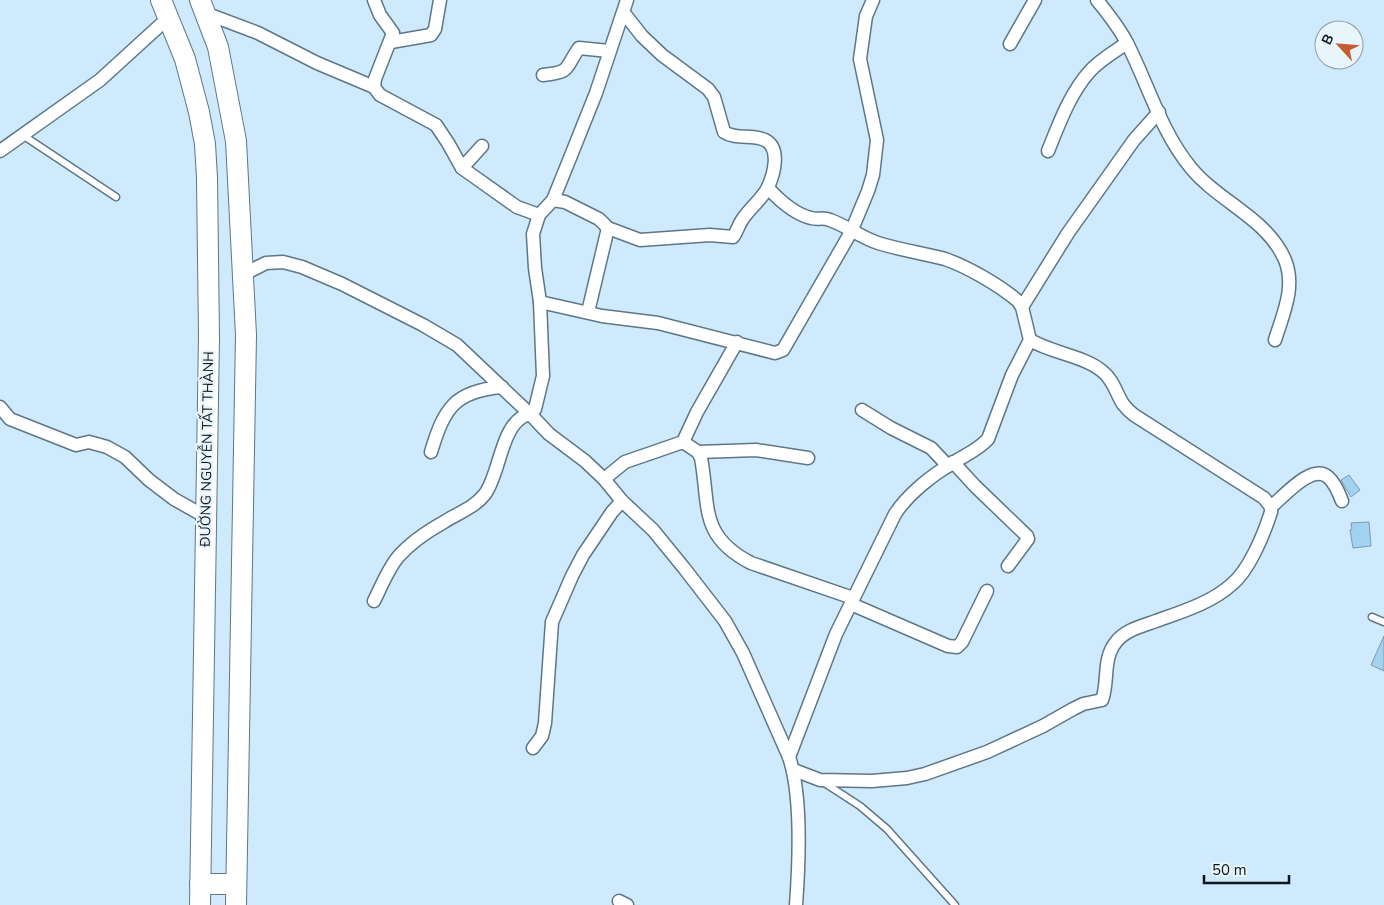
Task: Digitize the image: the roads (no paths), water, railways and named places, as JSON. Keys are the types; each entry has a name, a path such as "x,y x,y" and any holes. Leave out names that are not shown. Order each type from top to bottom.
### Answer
{"main road":[{"path":"202,6 218,47 236,141 244,274 246,335 236,905"},
{"name":"ĐƯỜNG NGUYỄN TẤT THÀNH","path":"165,9 185,59 199,112 207,178 209,337 200,905"},
{"path":"204,144 236,141"},
{"path":"200,884 236,884"}],"street":[{"path":"374,0 380,15 393,33 375,79 374,87"},
{"path":"391,42 431,35 435,29 440,0"},
{"path":"532,415 543,376 540,302 533,234 539,215 553,200 596,93 627,0"},
{"path":"540,302 614,318 658,323 775,353 783,350 851,232 868,191 876,158 877,140 860,59 866,16 873,0"},
{"path":"1010,44 1035,0"},
{"path":"1097,0 1127,43 1177,148 1200,178 1258,224 1278,246 1288,270 1290,289 1275,340"},
{"path":"202,6 317,63 374,87 380,94 436,125 462,168 517,207 539,215"},
{"path":"0,152 100,80 165,9"},
{"path":"553,200 565,202 599,219 608,228 640,240 710,235 733,237 753,205 768,188 773,171 774,152 771,144 764,140 730,136 724,132 714,97 708,89 662,55 642,36 624,13"},
{"path":"1048,151 1063,115 1082,81 1097,64 1127,43"},
{"path":"543,75 562,73 568,69 579,48 609,52"},
{"path":"1022,307 1068,233 1134,140 1159,112"},
{"path":"462,168 482,146"},
{"path":"768,188 799,214 813,219 824,218 831,220 851,232 878,243 944,259 960,265 1011,295 1022,307 1030,340 1012,375 988,439 914,492 900,506 852,601 829,652 789,757"},
{"path":"588,312 608,228"},
{"path":"244,274 266,263 283,262 302,267 342,284 423,325 457,345 532,415 549,434 585,461 604,479 622,501 653,530 725,621 743,653 794,770 797,815 796,905"},
{"path":"1030,340 1046,349 1098,367 1108,376 1123,404 1134,415 1264,498 1271,507"},
{"path":"604,479 625,462 683,442 697,412 737,342"},
{"path":"432,452 438,430 447,412 456,401 470,393 502,388"},
{"path":"0,407 10,419 76,445 89,442 107,447 125,457 149,480 174,499 206,517"},
{"path":"862,410 898,432 931,448 951,464 1027,536 1026,544 1008,566"},
{"path":"374,601 397,558 416,541 479,500 486,492 508,435 515,423 522,416 532,415"},
{"path":"683,442 698,452 702,458 707,511 711,525 727,547 751,563 852,601 948,646 957,647 962,642 987,591"},
{"path":"698,452 756,450 808,458"},
{"path":"794,770 820,780 907,778 925,774 987,752 1083,704 1102,700 1109,654 1117,640 1129,632 1213,598 1230,586 1241,574 1253,553 1269,518 1271,507 1307,476 1318,472 1324,474 1332,481 1342,500"},
{"path":"534,748 542,736 545,723 552,622 583,555 612,512 622,501"}],"lane":[{"path":"24,136 116,197"},
{"path":"1372,617 1384,622"},
{"path":"820,780 860,806 887,829 955,905"}]}
